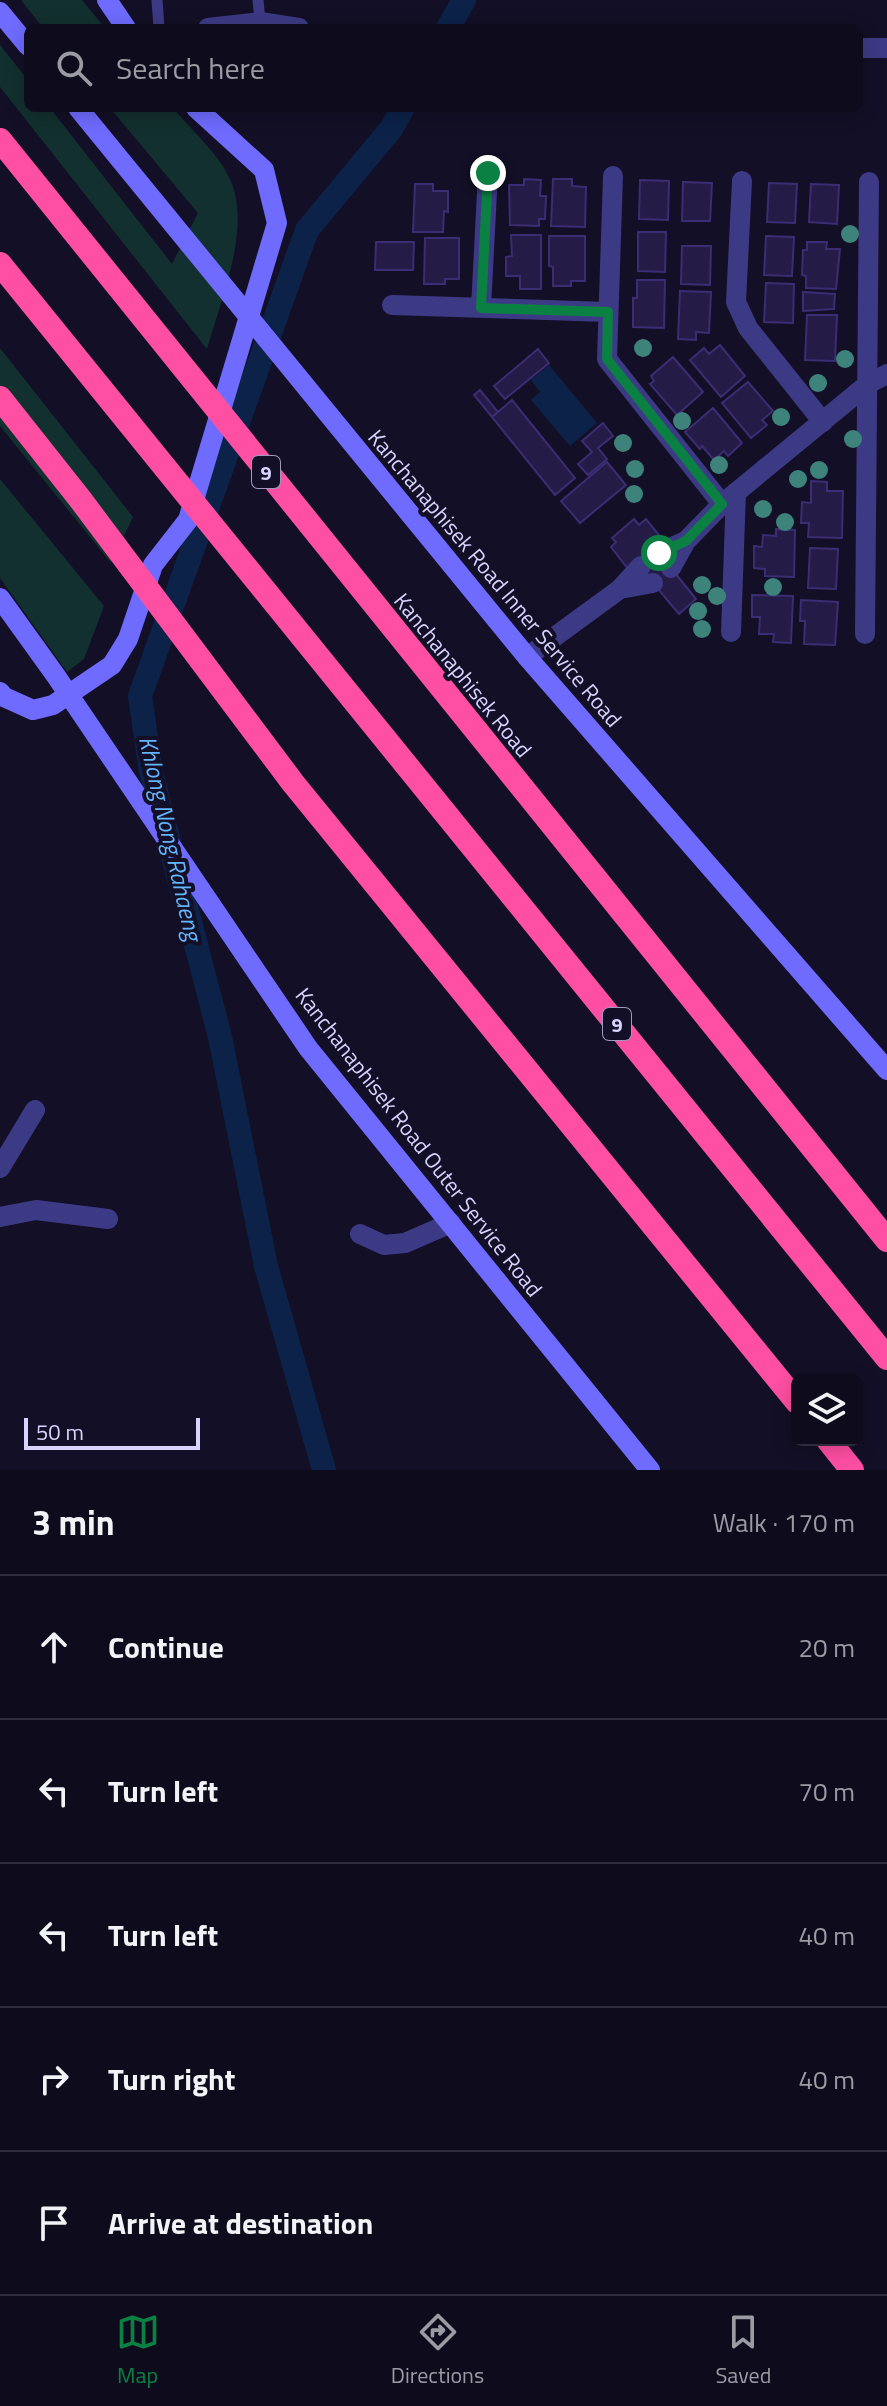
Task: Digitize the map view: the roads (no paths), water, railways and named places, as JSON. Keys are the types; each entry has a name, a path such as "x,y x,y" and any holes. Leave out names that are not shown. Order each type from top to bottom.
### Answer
{"highway":[{"name":"Kanchanaphisek Road","path":"0,140 887,1240"},
{"name":"9","path":"0,264 887,1358"},
{"path":"0,398 80,499 293,783 791,1395"},
{"path":"833,1446 852,1470"}],"main road":[{"path":"107,0 123,24"},
{"path":"0,12 24,41"},
{"name":"Kanchanaphisek Road Inner Service Road","path":"81,112 527,657 887,1070"},
{"path":"0,692 4,697 33,710 53,705 112,665 128,639 153,565 188,520 277,223 264,170 200,112"},
{"name":"Kanchanaphisek Road Outer Service Road","path":"0,598 308,1048 650,1470"}],"street":[{"path":"243,24 273,24"},
{"path":"863,48 887,48"},
{"path":"481,308 488,173"},
{"path":"613,176 607,359 729,498 731,632"},
{"path":"742,181 736,302 748,328 823,422"},
{"path":"865,634 869,182"},
{"path":"392,305 608,312"},
{"path":"665,560 729,498 868,384 887,374"},
{"path":"527,657 620,589 647,574"},
{"path":"0,1168 35,1110"},
{"path":"0,1217 36,1210 108,1219"},
{"path":"360,1234 384,1245 405,1243 451,1223"}],"lane":[{"path":"157,0 159,24"},
{"path":"258,0 260,22"}],"water":[{"path":"549,365 597,423 570,446 531,400 540,392 531,380"}],"waterway":[{"name":"Khlong Nong Rahaeng","path":"450,24 464,0"},
{"name":"Khlong Nong Rahaeng","path":"324,1470 266,1266 220,1037 151,772 140,696 307,230 391,129 401,112"}]}
